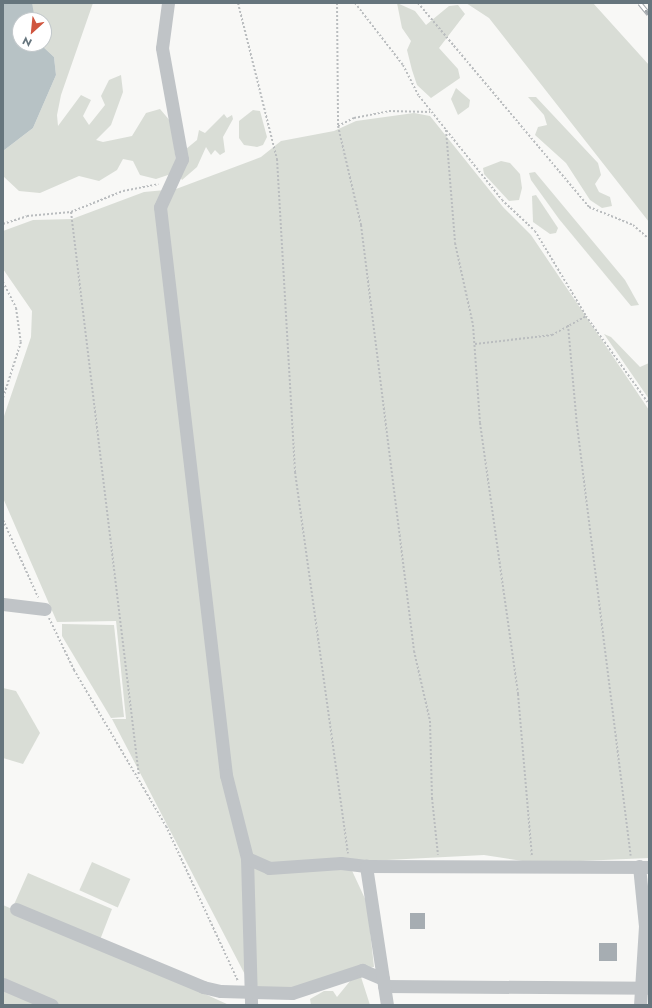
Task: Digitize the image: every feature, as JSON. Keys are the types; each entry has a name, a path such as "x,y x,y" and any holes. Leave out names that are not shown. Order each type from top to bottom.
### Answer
{"lane":[{"path":"168,3 162,48 182,159 160,207 226,774 247,858 249,999"},
{"path":"3,604 45,609"},
{"path":"247,858 269,868 350,864 366,866 640,866 644,926 645,988 640,1005"},
{"path":"366,866 387,1005"},
{"path":"16,909 203,987 249,999 310,989 353,971 366,971 383,983 645,988"},
{"path":"3,984 52,1005"}],"path":[{"path":"238,3 277,159 295,472 316,644 350,864"},
{"path":"337,3 338,126 361,225 414,651 430,721 432,798 440,865"},
{"path":"356,3 403,65 431,112 502,200 535,231 586,316 649,404"},
{"path":"418,3 589,207 633,225 649,239"},
{"path":"338,126 354,118 389,111 431,112"},
{"path":"446,130 455,243 475,344 480,423 518,694 533,867"},
{"path":"3,224 27,216 71,212 123,191 171,183"},
{"path":"71,212 139,776"},
{"path":"3,282 16,308 21,342 3,398"},
{"path":"475,344 552,335 586,316"},
{"path":"568,325 577,425 640,866"},
{"path":"3,520 18,559 45,609 85,690 139,776 239,984 249,999"}],"shaded area":[{"path":"3,3 32,3 34,12 12,12 12,52 49,52 54,57 56,75 33,128 3,151"},
{"path":"93,3 61,95 57,115 58,126 81,95 91,100 83,116 89,125 105,105 101,96 109,80 121,75 123,92 111,125 96,140 103,142 132,136 146,113 160,109 171,122 176,161 171,174 156,179 140,175 133,161 123,159 117,170 99,181 79,176 40,193 19,191 3,176 3,151 33,128 56,75 54,57 49,52 52,52 52,12 33,12 31,4"},
{"path":"397,3 415,11 426,25 449,6 458,5 465,14 439,48 458,69 460,78 431,98 417,85 407,50 411,41 402,28"},
{"path":"466,3 593,3 649,65 649,222 489,18"},
{"path":"456,88 470,100 469,107 458,115 451,99"},
{"path":"528,97 536,97 598,163 601,175 595,184 599,192 610,197 612,206 602,208 590,200 566,163 535,135 538,127 547,125 544,115"},
{"path":"253,110 260,111 267,137 263,145 257,147 244,145 239,138 239,121"},
{"path":"414,113 430,116 503,207 531,235 649,410 649,858 535,863 484,855 348,862 367,903 374,967 354,968 302,988 253,990 112,719 126,719 116,621 57,622 3,498 3,419 31,337 32,311 3,269 3,231 33,220 72,219 144,192 176,189 261,157 281,141 334,131 356,121"},
{"path":"224,114 227,118 232,115 233,119 223,137 225,152 220,155 215,150 211,155 206,147 197,167 182,180 180,177 186,149 197,140 199,130 205,133"},
{"path":"501,161 510,163 520,174 522,188 519,200 509,201 484,174 483,168"},
{"path":"535,172 625,280 639,305 631,306 559,219 531,180 529,173"},
{"path":"536,195 558,228 556,233 550,234 533,222 532,196"},
{"path":"604,334 611,337 640,367 649,363 649,399"},
{"path":"62,624 114,625 124,717 111,718 62,636"},
{"path":"3,688 16,691 40,733 23,764 3,758"},
{"path":"92,862 130,879 118,907 79,890"},
{"path":"28,873 112,909 98,945 229,1005 3,1005 3,905 12,909"},
{"path":"355,975 361,977 370,1005 311,1005 310,999 324,991 333,991 337,997"}],"building":[{"path":"410,913 425,913 425,929 410,929"},
{"path":"599,943 617,943 617,961 599,961"}],"railway":[{"path":"640,3 649,14"}]}
